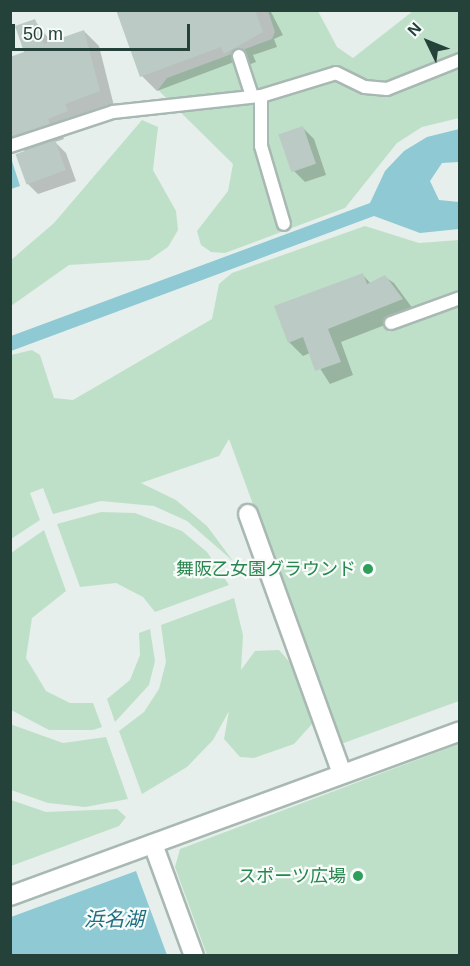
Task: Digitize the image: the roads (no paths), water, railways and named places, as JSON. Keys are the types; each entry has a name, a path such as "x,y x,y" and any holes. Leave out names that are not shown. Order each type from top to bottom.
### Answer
{"street":[{"path":"248,514 342,774"},
{"path":"10,896 459,731"},
{"path":"153,844 194,956"}],"lane":[{"path":"238,56 257,96 261,146 284,224"},
{"path":"10,146 113,112 257,96 336,73 365,87 387,89 459,60"},
{"path":"391,323 459,298"}],"water":[{"path":"459,129 459,162 442,163 430,181 439,200 459,202 459,229 420,233 374,216 11,351 11,336 370,203 385,171 404,151 427,137"},
{"path":"10,158 20,186 11,189"},
{"name":"浜名湖","path":"136,871 167,955 11,955 11,917"}],"place":[{"name":"舞阪乙女園グラウンド","path":"368,569"},
{"name":"スポーツ広場","path":"358,876"}]}
